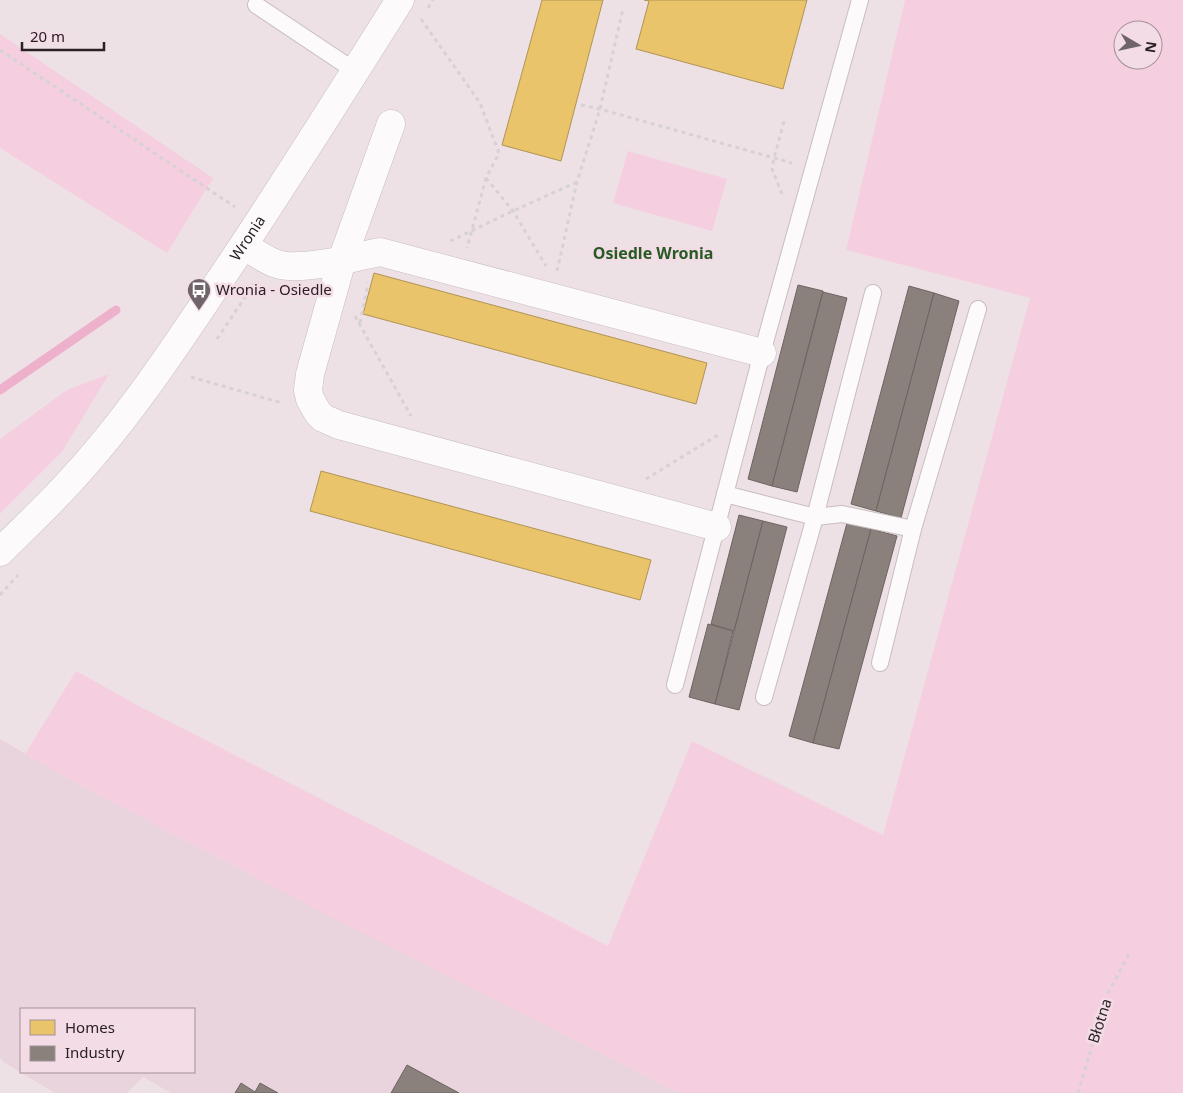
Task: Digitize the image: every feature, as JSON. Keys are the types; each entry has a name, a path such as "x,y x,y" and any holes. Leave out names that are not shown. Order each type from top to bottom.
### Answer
{"street":[{"name":"Wronia","path":"0,552 74,478 122,420 200,311 244,245 400,0"},
{"path":"391,124 342,260 310,374 308,390 310,399 318,413 323,418 339,426 717,527"},
{"path":"244,245 268,261 280,265 296,266 342,260 380,252 462,274 552,288 762,353"}],"lane":[{"path":"675,685 762,353 860,0"},
{"path":"256,5 355,71"},
{"path":"764,697 815,518 873,293"},
{"path":"880,664 913,530 978,310"},
{"path":"725,494 815,518 842,514 913,530"}],"path":[{"path":"552,288 577,182 600,109 624,9"},
{"path":"421,19 480,103 498,153 486,178 462,274"},
{"path":"0,50 259,222"},
{"path":"581,105 813,169"},
{"path":"486,178 513,211 552,288"},
{"path":"408,259 577,182"},
{"path":"360,323 369,280"},
{"path":"332,294 344,299 360,323 412,418 415,427 408,444"},
{"path":"191,377 318,413"},
{"path":"614,499 720,434"},
{"name":"Błotna","path":"1078,1093 1108,995 1130,952"}],"shaded area":[{"path":"905,0 1183,0 1183,1093 679,1093 329,916 76,783 25,754 76,671 139,706 608,946 692,741 883,835 1030,298 846,250"},
{"path":"0,34 213,178 167,253 0,148"},
{"path":"628,151 727,179 712,231 613,203"},
{"path":"109,374 62,452 0,514 0,439 67,390"},
{"path":"0,739 76,783 255,877 679,1093 171,1093 143,1077 127,1093 55,1093 22,1073 195,1073 195,1008 20,1008 20,1072 0,1058"}],"building: Homes":[{"path":"542,0 603,0 561,161 502,145"},
{"path":"644,0 807,0 783,89 636,49 649,1"},
{"path":"374,273 707,363 696,404 363,314"},
{"path":"321,471 651,560 640,600 310,511"}],"building: Industry":[{"path":"798,285 823,291 772,486 748,479"},
{"path":"909,286 934,293 876,511 851,504"},
{"path":"823,292 847,298 797,492 772,486"},
{"path":"934,293 959,301 901,518 876,511"},
{"path":"739,515 763,521 734,631 711,624"},
{"path":"763,521 787,527 739,710 715,704"},
{"path":"847,523 871,529 813,743 789,736"},
{"path":"871,529 897,536 839,749 813,743"},
{"path":"708,624 733,631 715,704 689,697"},
{"path":"407,1065 459,1093 391,1093"},
{"path":"241,1083 255,1092 260,1083 278,1093 235,1093"}],"waterway":[{"path":"0,390 116,310"}],"place":[{"name":"Wronia - Osiedle","path":"199,311"}],"district":[{"name":"Osiedle Wronia","path":"653,253"}]}
